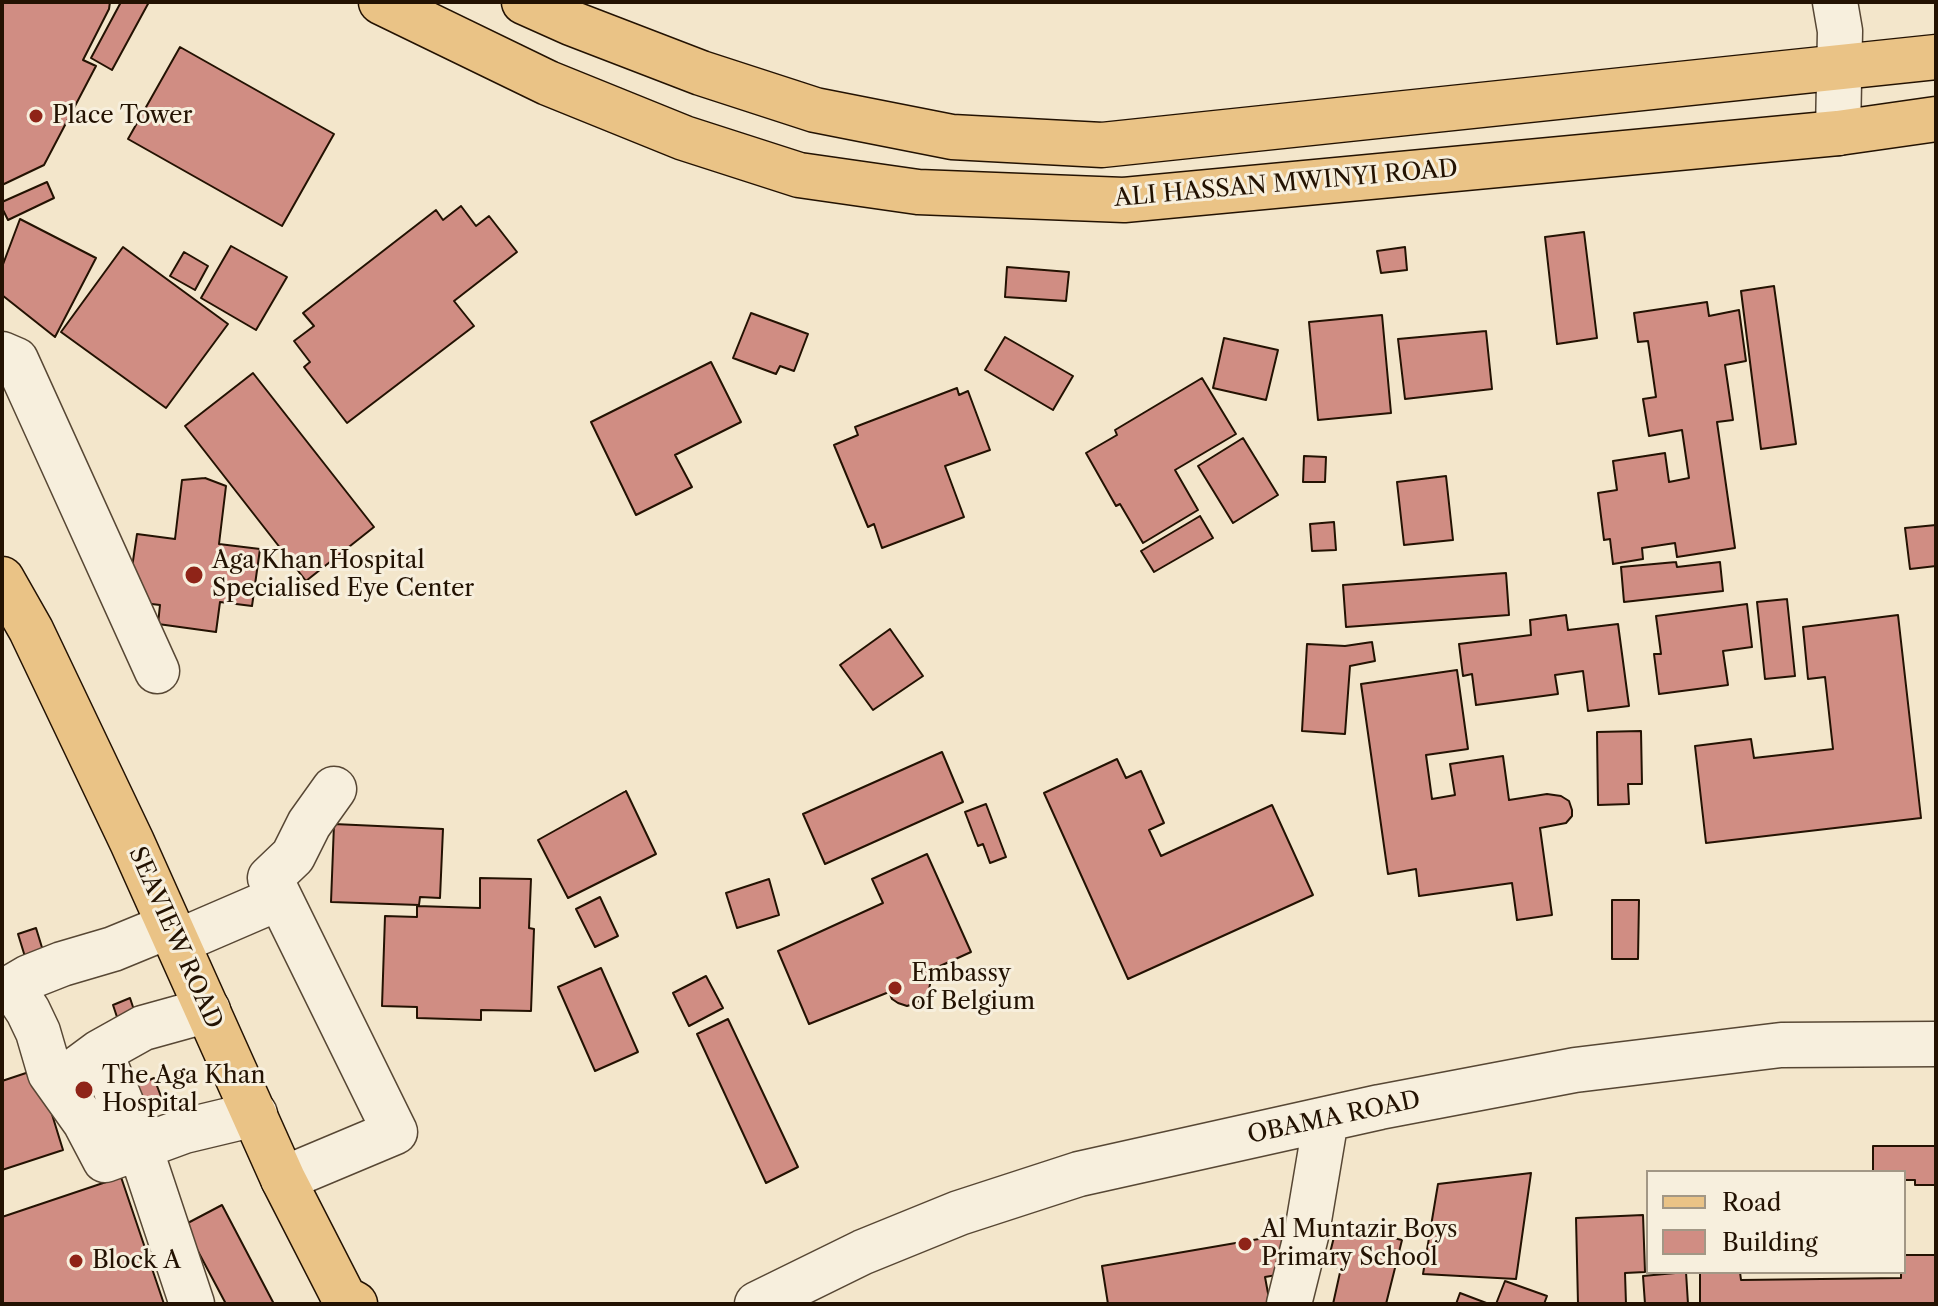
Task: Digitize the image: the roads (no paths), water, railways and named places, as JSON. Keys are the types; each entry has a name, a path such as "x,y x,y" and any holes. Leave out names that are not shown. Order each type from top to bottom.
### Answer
{"main road":[{"name":"ALI HASSAN MWINYI ROAD","path":"381,2 548,83 684,138 799,175 918,192 1124,200 1838,133 1936,119"},
{"path":"524,2 701,73 815,110 952,137 1102,145 1936,57"},
{"name":"SEAVIEW ROAD","path":"2,579 31,630 283,1179 348,1302"}],"street":[{"path":"1835,2 1840,31 1838,133"},
{"path":"2,354 16,360 157,671"},
{"path":"283,1179 395,1132 270,878 293,856 309,824 334,789"},
{"path":"16,965 62,964 173,934 279,898"},
{"path":"16,965 52,1030 84,1064 192,1304"},
{"path":"16,965 7,990 18,996 28,1011 38,1032 50,1073 85,1122 123,1154"},
{"path":"84,1064 143,1028 208,1010"},
{"name":"OBAMA ROAD","path":"757,1304 863,1252 959,1213 1064,1178 1380,1107 1575,1070 1781,1045 1936,1044"},
{"path":"123,1154 184,1131 255,1114"},
{"path":"1289,1304 1307,1232 1326,1119"}],"place":[{"name":"Place Tower","path":"36,116"},
{"name":"Aga Khan Hospital Specialised Eye Center","path":"194,575"},
{"name":"Embassy of Belgium","path":"895,988"},
{"name":"The Aga Khan Hospital","path":"84,1090"},
{"name":"Al Muntazir Boys Primary School","path":"1245,1244"},
{"name":"Block A","path":"76,1261"}]}
